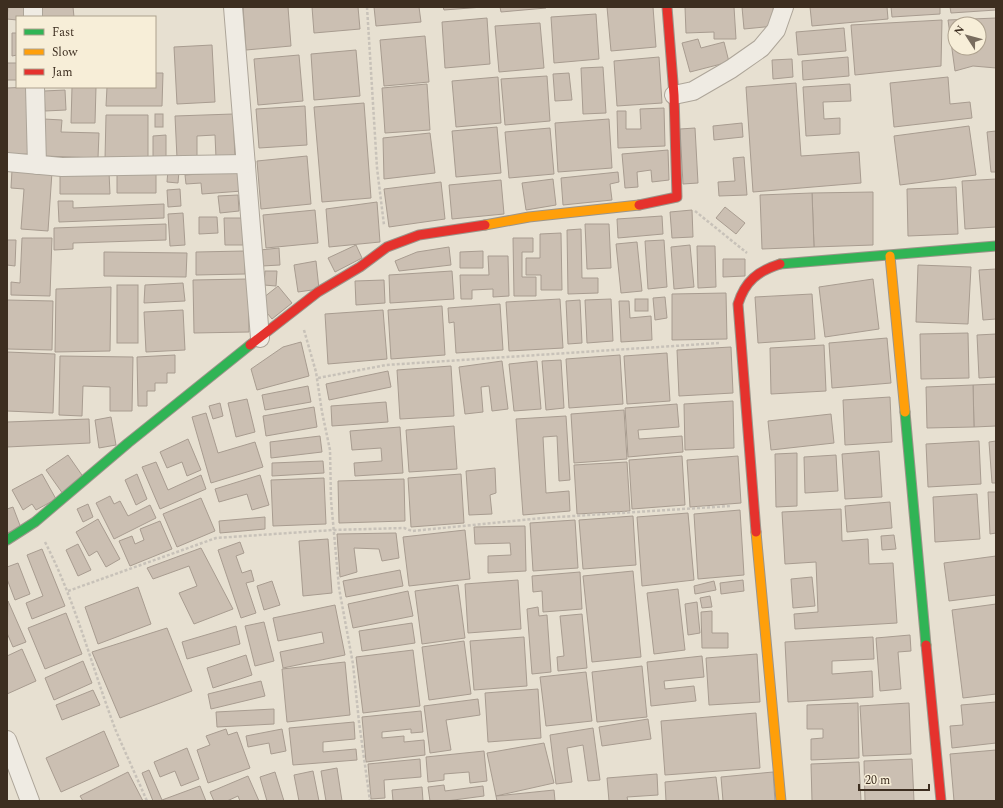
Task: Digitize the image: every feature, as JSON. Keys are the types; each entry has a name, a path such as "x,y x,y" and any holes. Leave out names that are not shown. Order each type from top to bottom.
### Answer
{"street":[{"path":"233,7 260,338"},
{"path":"7,540 35,522 128,443 297,307 318,292 360,267 387,247 419,235 529,217 639,205 677,197 674,95 667,7"},
{"path":"674,95 693,91 731,69 761,48 776,30 784,7"},
{"path":"35,88 37,165"},
{"path":"7,162 62,167 246,164"},
{"path":"781,801 753,504 738,304 741,290 753,276 766,268 782,263 890,256 996,246"},
{"path":"890,256 941,801"},
{"path":"7,740 30,801"}],"path":[{"path":"367,7 377,168 387,247"},
{"path":"677,197 766,268"},
{"path":"297,307 318,378 322,412 330,450 338,588 353,664 370,801"},
{"path":"318,378 386,365 741,342"},
{"path":"68,591 216,538 334,530 404,528 412,531 542,518 753,504"},
{"path":"35,522 58,566 116,730 147,801"}],"building":[{"path":"8,7 25,7 25,16 16,16 16,20 7,19"},
{"path":"41,7 73,7 74,16 42,16"},
{"path":"243,7 288,7 291,46 246,50"},
{"path":"312,7 358,7 360,29 314,33"},
{"path":"374,7 419,7 421,22 376,26"},
{"path":"443,7 483,7 444,10"},
{"path":"500,7 546,7 546,8 501,12"},
{"path":"607,7 653,7 656,47 611,51"},
{"path":"685,7 734,7 736,39 714,39 714,32 686,33"},
{"path":"742,7 773,7 775,26 744,29"},
{"path":"810,7 887,7 888,19 812,26"},
{"path":"891,7 940,7 940,14 892,17"},
{"path":"950,7 996,7 996,10 951,13"},
{"path":"596,14 599,59 554,63 551,17"},
{"path":"487,18 490,64 445,68 442,22"},
{"path":"987,18 996,18 996,68 973,66 955,71 953,56 987,56"},
{"path":"942,20 941,66 855,75 851,25"},
{"path":"540,23 544,68 499,72 495,26"},
{"path":"844,28 846,51 798,55 796,32"},
{"path":"12,33 16,33 16,55 12,56"},
{"path":"425,36 429,82 384,86 380,40"},
{"path":"698,39 701,48 724,42 729,62 690,72 682,43"},
{"path":"212,45 215,102 177,104 174,47"},
{"path":"356,50 360,96 314,100 311,54"},
{"path":"299,55 303,101 258,105 254,59"},
{"path":"659,57 662,103 617,106 614,61"},
{"path":"848,57 849,76 803,80 802,61"},
{"path":"792,59 793,77 773,79 772,60"},
{"path":"7,63 16,63 16,80 7,80"},
{"path":"603,67 606,113 583,114 581,68"},
{"path":"156,73 163,73 162,106 106,106 107,88 156,88"},
{"path":"569,73 572,100 555,101 553,74"},
{"path":"547,76 550,121 505,125 501,79"},
{"path":"498,77 501,123 456,127 452,81"},
{"path":"948,77 950,104 970,102 972,118 894,127 890,83"},
{"path":"796,83 801,156 859,152 861,183 753,192 746,87"},
{"path":"427,84 430,130 385,133 382,88"},
{"path":"850,84 851,101 823,102 824,119 840,118 840,134 806,136 803,87"},
{"path":"7,88 30,88 29,154 7,155"},
{"path":"72,88 96,88 95,123 71,123"},
{"path":"65,90 66,110 45,111 44,91"},
{"path":"364,103 371,198 322,202 314,107"},
{"path":"305,106 307,145 259,148 256,109"},
{"path":"664,108 665,146 618,148 617,111 626,111 626,129 641,129 640,109"},
{"path":"155,114 163,114 163,127 155,127"},
{"path":"233,114 235,157 216,158 215,135 197,136 197,158 177,158 175,116"},
{"path":"106,115 148,115 148,159 105,159"},
{"path":"44,119 62,120 61,132 99,133 98,158 43,156"},
{"path":"609,119 612,168 558,172 555,123"},
{"path":"742,123 743,137 714,140 713,126"},
{"path":"969,126 976,175 900,185 894,136"},
{"path":"497,127 501,173 456,177 452,131"},
{"path":"550,128 554,174 509,178 505,132"},
{"path":"695,128 698,183 683,184 680,129"},
{"path":"996,131 996,172 991,172 987,132"},
{"path":"430,133 435,173 384,179 383,138"},
{"path":"166,135 166,157 153,157 153,136"},
{"path":"668,150 669,180 652,182 651,170 637,172 638,187 625,188 622,154"},
{"path":"307,156 311,204 261,209 257,161"},
{"path":"744,157 747,195 719,196 718,182 735,181 733,158"},
{"path":"12,170 52,172 48,231 21,229 24,189 11,188"},
{"path":"168,170 179,171 178,183 167,182"},
{"path":"241,171 242,191 202,194 201,183 186,184 185,175"},
{"path":"109,172 110,194 60,194 60,173"},
{"path":"156,172 156,193 117,193 117,173"},
{"path":"618,172 619,182 610,184 612,200 563,205 561,178"},
{"path":"553,179 556,205 526,210 522,183"},
{"path":"996,179 996,227 965,229 962,181"},
{"path":"501,180 504,214 452,219 449,185"},
{"path":"441,182 445,219 389,227 384,189"},
{"path":"956,187 958,234 908,236 907,189"},
{"path":"180,189 181,206 168,207 167,190"},
{"path":"873,192 873,245 814,247 812,193"},
{"path":"812,193 814,247 762,249 760,195"},
{"path":"238,195 239,211 220,213 218,196"},
{"path":"58,201 73,201 73,208 164,204 164,218 59,222"},
{"path":"377,202 380,242 329,247 326,209"},
{"path":"725,207 745,223 736,234 716,218"},
{"path":"315,210 318,243 266,248 263,215"},
{"path":"692,210 693,237 672,238 670,212"},
{"path":"183,213 185,245 170,246 168,214"},
{"path":"662,216 663,234 618,238 617,219"},
{"path":"199,217 217,217 218,233 199,234"},
{"path":"224,218 242,218 243,245 225,245"},
{"path":"166,224 166,240 73,243 73,249 54,250 54,228"},
{"path":"585,224 609,224 611,268 587,269"},
{"path":"581,229 582,278 598,278 598,293 568,294 567,230"},
{"path":"561,233 562,290 541,290 541,275 526,275 526,258 540,258 540,234"},
{"path":"22,238 52,238 50,296 11,295 11,282 20,283"},
{"path":"513,238 533,238 533,252 522,252 522,277 536,277 536,296 514,296"},
{"path":"7,240 16,240 15,266 7,265"},
{"path":"664,240 667,287 648,289 645,241"},
{"path":"637,242 642,291 621,293 616,244"},
{"path":"356,245 362,258 335,272 328,258"},
{"path":"690,245 694,287 674,289 671,247"},
{"path":"697,246 715,246 716,287 698,288"},
{"path":"449,247 451,265 399,271 395,261 417,252"},
{"path":"279,248 280,265 262,266 260,250"},
{"path":"245,251 245,274 196,275 196,252"},
{"path":"483,251 483,268 460,268 460,252"},
{"path":"104,252 187,253 186,277 104,276"},
{"path":"488,256 508,256 509,296 493,297 493,289 472,290 472,299 461,299 460,275 489,275"},
{"path":"723,259 745,259 745,276 723,277"},
{"path":"316,261 319,289 298,292 294,265"},
{"path":"918,265 971,267 968,324 916,322"},
{"path":"996,269 996,319 983,320 979,270"},
{"path":"265,271 277,271 276,286 264,285"},
{"path":"452,271 454,299 390,303 389,275"},
{"path":"248,279 249,332 194,333 193,280"},
{"path":"873,279 879,329 825,337 819,287"},
{"path":"384,280 385,303 356,305 355,281"},
{"path":"183,283 185,301 144,303 145,285"},
{"path":"117,285 138,285 138,343 117,343"},
{"path":"278,286 292,303 272,319 258,302"},
{"path":"111,287 110,351 55,352 56,289"},
{"path":"726,293 727,339 672,340 672,294"},
{"path":"812,294 815,339 758,343 755,297"},
{"path":"665,297 667,318 655,320 653,298"},
{"path":"560,299 563,348 509,351 506,302"},
{"path":"611,299 613,341 587,343 585,300"},
{"path":"635,299 648,299 648,311 635,311"},
{"path":"7,300 53,301 52,350 7,349"},
{"path":"580,300 582,343 568,344 566,301"},
{"path":"619,301 629,301 630,318 651,316 652,340 621,342"},
{"path":"500,304 503,350 456,353 454,322 449,323 448,308"},
{"path":"442,306 445,355 391,359 388,310"},
{"path":"183,310 185,350 146,352 144,312"},
{"path":"383,310 387,359 328,364 325,314"},
{"path":"968,333 969,378 921,379 920,334"},
{"path":"996,334 996,377 979,378 977,335"},
{"path":"887,338 891,383 832,388 829,343"},
{"path":"301,342 309,376 257,390 251,369 283,347"},
{"path":"824,345 826,391 771,394 770,348"},
{"path":"731,347 733,393 679,396 677,350"},
{"path":"7,352 55,354 53,413 7,411"},
{"path":"667,353 670,401 627,404 624,356"},
{"path":"175,355 175,373 167,373 167,383 155,383 155,391 147,391 147,406 138,406 137,357"},
{"path":"620,355 623,404 569,408 566,359"},
{"path":"60,356 133,357 132,411 110,411 110,387 83,386 82,416 59,415"},
{"path":"561,360 564,408 546,410 542,361"},
{"path":"502,361 508,409 492,411 489,386 481,387 483,412 465,414 459,367"},
{"path":"537,361 541,409 514,411 509,364"},
{"path":"451,366 454,416 400,419 397,370"},
{"path":"388,371 391,387 329,400 326,384"},
{"path":"996,384 996,426 974,427 973,385"},
{"path":"973,385 974,427 927,428 926,387"},
{"path":"308,386 311,402 265,410 262,395"},
{"path":"890,397 892,442 845,445 843,400"},
{"path":"247,399 255,432 236,437 228,403"},
{"path":"733,401 734,448 685,450 684,404"},
{"path":"386,402 388,422 332,426 331,406"},
{"path":"220,403 223,416 213,419 209,406"},
{"path":"677,404 679,427 638,430 639,439 682,436 683,452 628,457 625,408"},
{"path":"314,407 317,427 266,436 263,416"},
{"path":"624,410 627,459 574,463 571,414"},
{"path":"206,413 218,453 255,442 263,467 211,483 192,417"},
{"path":"831,414 834,443 771,450 768,421"},
{"path":"566,416 570,480 559,481 557,436 543,437 546,493 569,491 570,511 523,515 516,419"},
{"path":"111,417 116,445 99,448 95,420"},
{"path":"89,419 90,443 7,447 7,422"},
{"path":"454,426 457,469 409,472 406,430"},
{"path":"400,427 403,473 355,476 354,463 382,461 381,448 352,450 350,431"},
{"path":"320,436 322,452 271,458 270,442"},
{"path":"188,439 201,470 187,476 182,462 167,468 160,452"},
{"path":"979,441 981,484 928,487 926,444"},
{"path":"996,441 996,483 992,483 989,442"},
{"path":"879,451 882,497 845,499 842,454"},
{"path":"797,453 797,506 776,507 775,454"},
{"path":"68,455 84,478 63,494 46,470"},
{"path":"836,455 838,491 805,493 804,457"},
{"path":"682,456 685,505 632,509 629,460"},
{"path":"738,456 741,503 690,507 687,460"},
{"path":"323,461 324,473 272,476 272,463"},
{"path":"156,462 168,490 201,475 206,489 160,509 142,467"},
{"path":"627,462 630,511 577,514 574,465"},
{"path":"495,468 496,493 490,495 492,514 469,515 466,471"},
{"path":"42,474 56,499 36,510 32,504 23,510 12,490"},
{"path":"137,474 147,499 136,505 125,480"},
{"path":"461,474 464,523 411,527 408,478"},
{"path":"260,475 269,505 252,510 247,494 219,502 215,489"},
{"path":"324,478 326,524 273,526 271,480"},
{"path":"404,479 405,521 339,523 338,481"},
{"path":"988,492 996,492 996,533 990,534"},
{"path":"977,494 980,539 935,542 933,497"},
{"path":"110,496 114,504 120,501 128,516 150,505 156,518 114,539 96,503"},
{"path":"201,498 215,531 177,547 163,514"},
{"path":"890,502 892,528 847,532 845,506"},
{"path":"88,504 93,517 83,522 77,509"},
{"path":"13,507 21,528 7,533 7,509"},
{"path":"841,509 842,541 868,539 869,564 893,563 897,623 795,629 794,614 818,612 816,562 785,564 782,512"},
{"path":"740,510 744,575 698,579 694,514"},
{"path":"688,513 694,580 642,586 637,517"},
{"path":"633,516 636,565 583,569 579,520"},
{"path":"265,517 265,529 220,533 219,521"},
{"path":"98,519 120,559 106,567 97,551 89,556 76,532"},
{"path":"575,520 578,568 533,571 530,523"},
{"path":"160,521 172,549 130,566 119,541 132,536 135,544 144,540 140,529"},
{"path":"525,526 526,571 488,573 488,556 511,555 510,543 475,544 474,527"},
{"path":"465,530 470,579 409,586 403,537"},
{"path":"396,533 399,558 382,561 379,549 354,548 357,572 340,577 337,534"},
{"path":"894,535 896,549 882,550 881,536"},
{"path":"328,539 332,593 303,596 299,541"},
{"path":"240,542 244,553 236,556 242,573 251,570 254,581 246,583 256,613 241,618 218,550"},
{"path":"78,544 91,570 78,576 66,550"},
{"path":"201,548 233,609 194,624 179,593 197,586 189,566 153,579 147,568"},
{"path":"42,549 65,606 32,619 26,603 43,596 27,555"},
{"path":"996,556 996,595 949,601 944,563"},
{"path":"18,563 30,594 15,600 7,579 7,567"},
{"path":"400,570 403,586 346,597 343,581"},
{"path":"633,571 641,657 592,662 583,576"},
{"path":"580,572 582,609 543,612 542,591 533,592 532,576"},
{"path":"812,577 815,606 793,608 791,579"},
{"path":"518,580 521,629 468,633 465,584"},
{"path":"743,580 744,591 721,594 720,583"},
{"path":"272,581 280,605 264,610 257,586"},
{"path":"714,581 716,590 695,594 694,586"},
{"path":"458,585 465,638 422,644 415,591"},
{"path":"138,587 151,624 98,644 85,607"},
{"path":"678,589 685,650 654,654 647,593"},
{"path":"408,591 413,616 353,628 348,604"},
{"path":"710,596 712,607 702,608 700,598"},
{"path":"8,601 26,642 13,647 7,633"},
{"path":"697,602 700,633 688,635 685,604"},
{"path":"996,604 996,694 963,698 952,610"},
{"path":"335,605 345,655 283,668 280,652 324,643 322,632 278,641 273,618"},
{"path":"538,607 539,616 547,615 551,672 532,674 527,609"},
{"path":"712,611 712,633 728,633 728,648 702,648 701,612"},
{"path":"66,613 82,654 45,669 28,628"},
{"path":"582,614 587,668 558,671 557,657 564,656 560,616"},
{"path":"264,622 274,661 255,666 245,626"},
{"path":"412,623 415,643 362,651 359,631"},
{"path":"236,626 240,644 187,659 182,642"},
{"path":"167,628 192,691 120,718 92,652"},
{"path":"910,635 911,651 898,652 901,689 880,691 876,638"},
{"path":"524,637 527,686 474,690 470,641"},
{"path":"873,637 874,659 832,661 832,674 872,671 873,697 788,702 785,642"},
{"path":"464,641 471,694 429,700 422,647"},
{"path":"22,649 36,681 7,694 7,656"},
{"path":"413,650 420,706 363,713 356,657"},
{"path":"757,654 760,702 709,705 706,658"},
{"path":"246,655 252,675 213,688 207,668"},
{"path":"702,656 704,677 664,681 665,689 694,686 696,701 651,706 647,662"},
{"path":"83,661 92,683 54,700 45,678"},
{"path":"345,662 350,715 287,722 282,669"},
{"path":"642,666 647,717 597,722 592,672"},
{"path":"586,672 592,721 546,726 540,677"},
{"path":"261,681 265,696 211,709 208,694"},
{"path":"538,689 541,738 488,742 485,693"},
{"path":"93,690 100,705 62,720 56,705"},
{"path":"478,699 480,715 446,720 451,750 430,753 424,706"},
{"path":"996,702 996,743 952,748 950,726 963,725 961,705"},
{"path":"858,703 859,758 811,760 811,739 823,738 823,729 807,729 807,705"},
{"path":"909,703 911,754 863,756 860,706"},
{"path":"274,709 274,724 217,727 216,712"},
{"path":"421,711 423,732 411,733 411,729 382,732 382,738 404,736 404,742 424,740 425,755 366,762 362,717"},
{"path":"756,713 760,768 665,775 661,721"},
{"path":"648,719 651,739 602,746 599,727"},
{"path":"354,722 355,739 323,742 323,752 356,749 357,760 293,765 289,728"},
{"path":"593,728 600,780 588,781 583,745 567,748 572,782 556,784 550,735"},
{"path":"226,729 228,735 237,732 250,768 208,783 197,750 210,745 206,736"},
{"path":"282,729 286,751 271,754 269,743 248,747 246,736"},
{"path":"104,731 119,766 61,792 46,758"},
{"path":"544,743 554,783 496,796 487,753"},
{"path":"187,748 199,779 181,786 175,771 160,777 154,762"},
{"path":"996,750 996,801 954,801 950,754"},
{"path":"484,751 487,781 470,783 469,772 444,774 444,780 428,782 426,757"},
{"path":"420,759 421,777 384,780 385,798 371,799 368,764"},
{"path":"912,759 914,801 865,801 864,761"},
{"path":"859,762 861,801 812,801 811,764"},
{"path":"337,768 342,801 326,801 321,771"},
{"path":"149,770 162,800 200,786 206,801 153,801 142,773"},
{"path":"313,771 319,801 299,801 294,775"},
{"path":"128,772 143,801 83,801 80,796"},
{"path":"275,772 284,801 267,801 260,777"},
{"path":"773,772 775,801 723,801 721,777"},
{"path":"657,774 658,795 627,797 628,801 609,801 607,778"},
{"path":"248,776 259,801 240,801 238,796 227,801 214,801 210,792"},
{"path":"716,777 719,801 666,801 665,782"},
{"path":"444,785 445,791 483,786 484,796 446,801 430,801 428,787"},
{"path":"422,787 423,801 393,801 392,790"},
{"path":"554,790 555,801 497,801 496,796"}],"traffic: fast":[{"path":"780,264 996,246"},
{"path":"7,540 35,522 128,443 250,345"},
{"path":"905,412 926,645"}],"traffic: slow":[{"path":"485,225 529,217 639,205"},
{"path":"890,256 905,412"},
{"path":"756,532 781,801"}],"traffic: jam":[{"path":"639,205 677,197 674,95 667,7"},
{"path":"250,345 318,292 360,267 387,247 419,235 485,225"},
{"path":"756,532 738,304 744,289 753,278 765,270 780,264"},
{"path":"926,645 941,801"}]}
